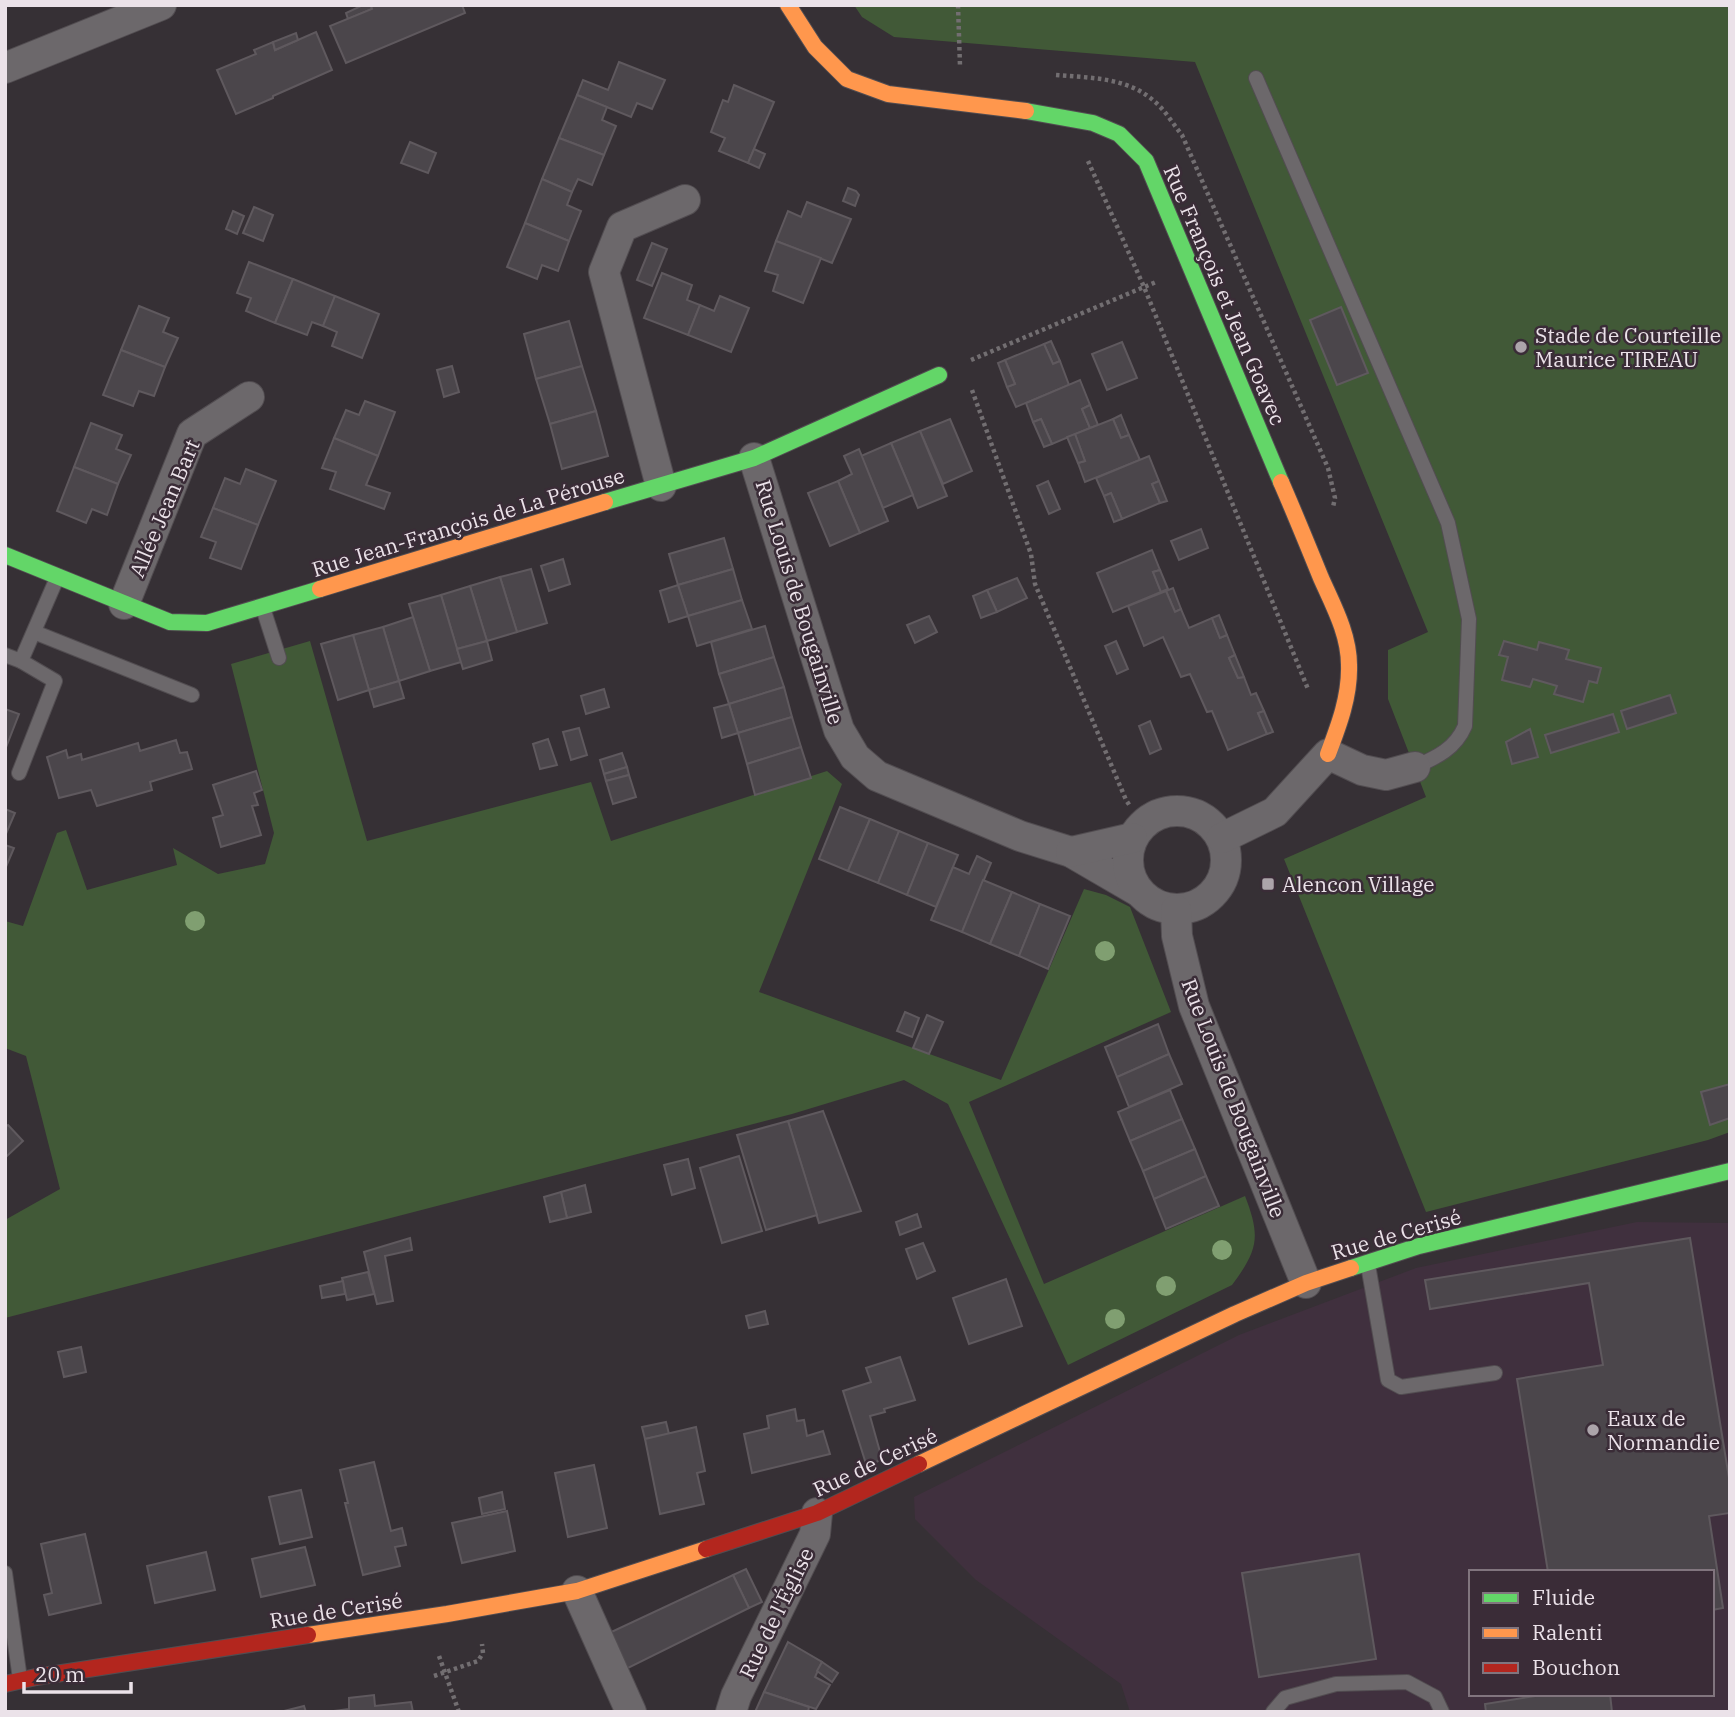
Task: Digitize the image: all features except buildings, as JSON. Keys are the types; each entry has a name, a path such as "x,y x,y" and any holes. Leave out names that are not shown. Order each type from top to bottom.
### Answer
{"street":[{"path":"5,68 161,5"},
{"name":"Rue François et Jean Goavec","path":"788,5 815,47 847,79 888,94 1093,122 1119,134 1146,161 1348,646 1350,683 1328,754"},
{"path":"661,486 604,272 622,227 685,200"},
{"name":"Rue Jean-François de La Pérouse","path":"5,555 170,622 207,623 754,458 939,375"},
{"name":"Allée Jean Bart","path":"124,604 192,434 249,397"},
{"name":"Rue Louis de Bougainville","path":"754,458 839,730 855,757 877,776 1020,836 1071,852 1138,891"},
{"path":"1222,838 1275,812 1328,754 1362,770 1386,775 1415,767"},
{"path":"1071,852 1138,831 1159,814 1178,810 1196,814 1211,824 1222,838 1227,856 1225,874 1214,893 1197,905 1176,909 1155,904 1138,891 1130,874 1128,856 1138,831"},
{"name":"Rue Louis de Bougainville","path":"1176,909 1177,936 1194,1006 1306,1283"},
{"name":"Rue de Cerisé","path":"13,1682 577,1591 817,1513 1235,1314 1306,1283 1419,1246 1730,1171"},
{"name":"Rue de l'Église","path":"731,1712 736,1696 815,1534 817,1513"},
{"path":"577,1591 631,1712"}],"lane":[{"path":"1256,78 1448,523 1469,619 1465,726 1460,738 1439,755 1415,767"},
{"path":"21,661 57,576"},
{"path":"262,607 279,658"},
{"path":"34,632 192,695"},
{"path":"5,655 55,681 19,773"},
{"path":"1368,1262 1388,1380 1401,1387 1495,1373"},
{"path":"5,1573 13,1682"},
{"path":"1273,1712 1285,1698 1336,1684 1407,1682 1435,1697 1442,1712"}],"path":[{"path":"957,103 960,66 958,5"},
{"path":"1087,159 1144,287 1318,715 1341,718"},
{"path":"939,375 1233,251"},
{"path":"972,390 1031,554 1035,583 1043,606 1138,831"},
{"path":"439,1656 460,1712"}],"shaded area":[{"name":"Eaux de Normandie","path":"1637,1222 1730,1223 1730,1712 1130,1712 1121,1684 976,1580 915,1519 914,1497 1239,1335 1416,1268"}],"green space":[{"name":"Stade de Courteille Maurice TIREAU","path":"854,5 1730,5 1730,1132 1708,1140 1426,1212 1284,859 1426,797 1388,699 1388,650 1428,632 1195,62 894,37 862,17"},
{"path":"310,641 367,841 591,782 611,841 827,771 842,784 759,992 1001,1080 1084,889 1106,895 1130,907 1171,1012 969,1102 1044,1284 1245,1196 1255,1233 1252,1252 1241,1273 1232,1285 1068,1365 948,1104 904,1080 792,1114 5,1318 5,1220 60,1189 26,1056 5,1048 5,921 23,926 57,833 66,830 87,890 177,865 173,848 218,874 265,864 274,833 231,664"}],"traffic: fast":[{"path":"1026,111 1093,123 1119,134 1146,161 1281,482"},
{"path":"605,502 754,458 939,375"},
{"path":"5,555 170,622 207,623 320,589"},
{"path":"1351,1268 1419,1246 1730,1171"}],"traffic: slow":[{"path":"788,5 815,47 847,79 888,94 1026,111"},
{"path":"1281,482 1340,620 1348,653 1346,699 1328,754"},
{"path":"320,589 605,502"},
{"path":"919,1464 1235,1314 1306,1283 1351,1268"},
{"path":"308,1635 577,1591 706,1549"}],"traffic: jam":[{"path":"706,1549 817,1513 919,1464"},
{"path":"5,1684 308,1635"}],"place":[{"name":"Stade de Courteille Maurice TIREAU","path":"1521,347"},
{"name":"Alencon Village","path":"1268,884"},
{"name":"Eaux de Normandie","path":"1593,1430"}]}
